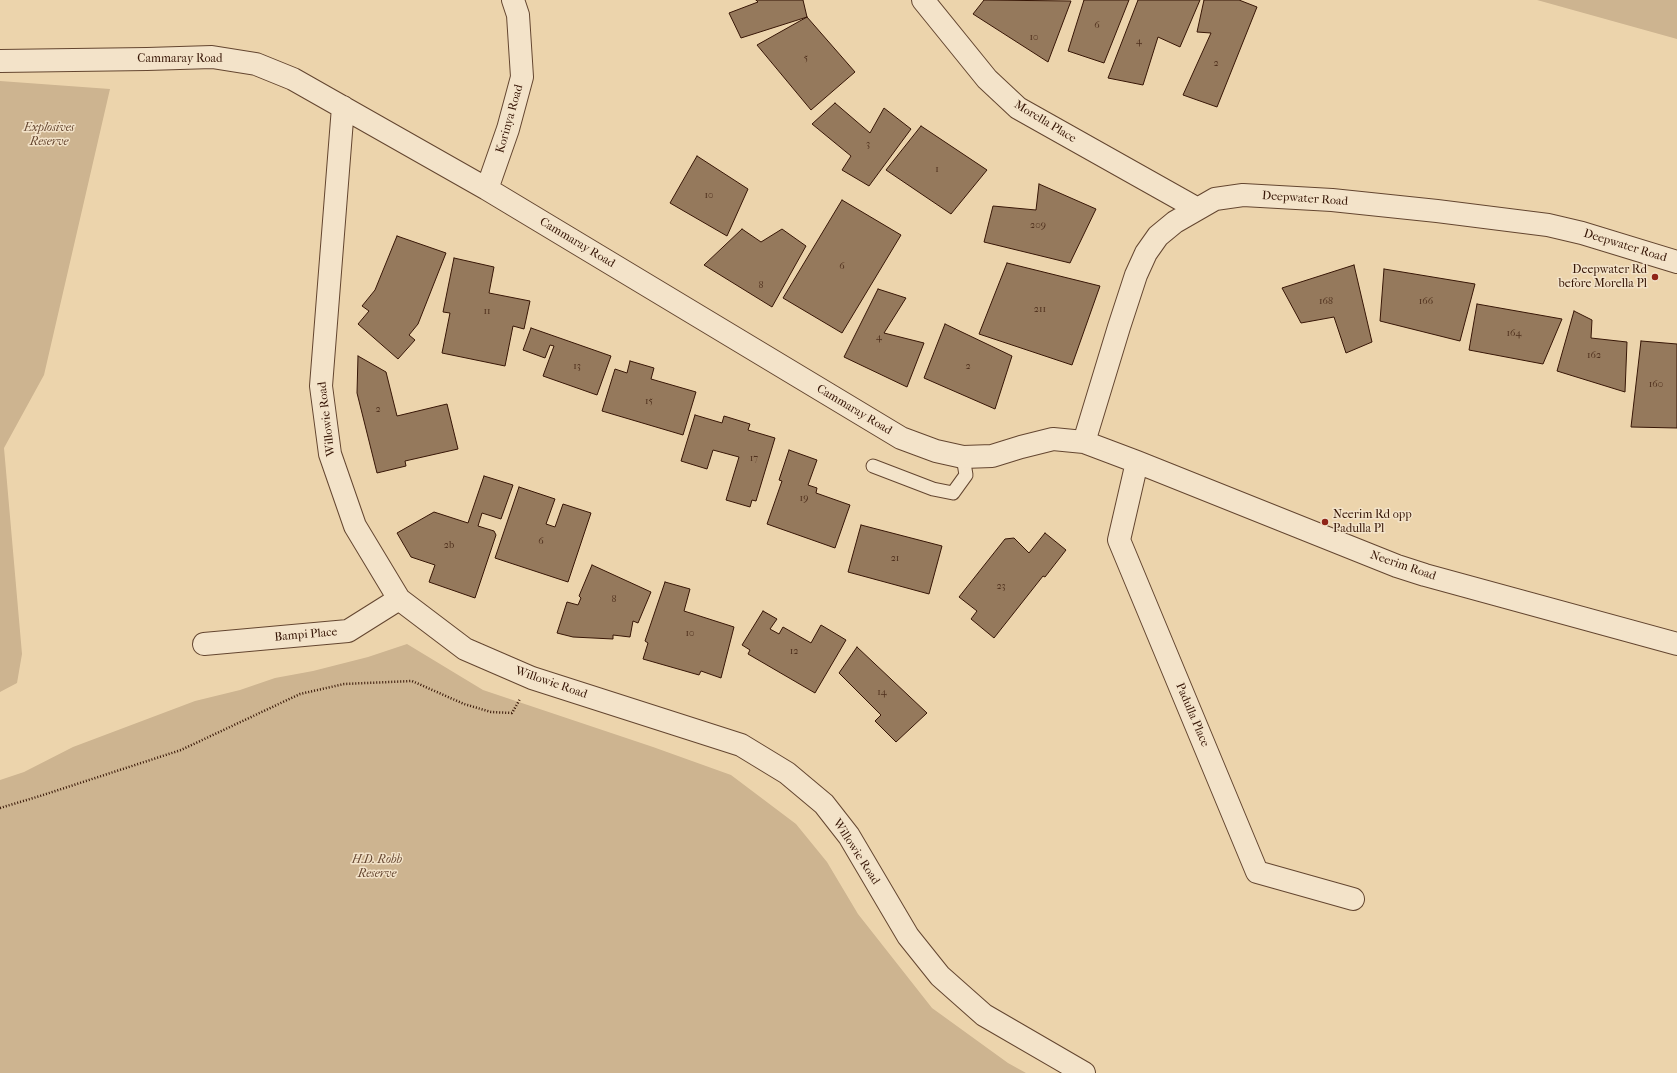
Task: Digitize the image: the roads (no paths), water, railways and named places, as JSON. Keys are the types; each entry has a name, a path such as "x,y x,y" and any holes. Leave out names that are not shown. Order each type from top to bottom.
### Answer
{"street":[{"name":"Korinya Road","path":"488,189 508,129 522,77 518,15 513,0"},
{"name":"Morella Place","path":"923,0 987,79 1018,108 1196,208"},
{"name":"Cammaray Road","path":"0,61 212,57 256,64 293,79 488,189 901,438 936,451 963,457 992,456 1021,447 1053,440 1084,442 1138,462"},
{"name":"Willowie Road","path":"343,107 321,386 330,454 355,526 399,599 465,649 532,678 741,745 787,773 824,804 849,836 908,936 940,976 984,1015 1084,1073"},
{"name":"Deepwater Road","path":"1084,442 1107,363 1136,275 1146,254 1158,236 1175,222 1196,208 1215,199 1243,195 1332,200 1437,210 1548,225 1582,233 1677,262"},
{"name":"Neerim Road","path":"1138,462 1397,566 1677,644"},
{"name":"Padulla Place","path":"1138,462 1119,540 1257,872 1353,899"},
{"name":"Bampi Place","path":"204,644 348,631 399,599"}],"lane":[{"path":"873,466 933,489 953,493 966,475 963,457"}],"place":[{"name":"Deepwater Rd before Morella Pl","path":"1655,277"},
{"name":"Neerim Rd opp Padulla Pl","path":"1325,522"}],"park label":[{"name":"Explosives Reserve","path":"49,135"},
{"name":"H.D. Robb Reserve","path":"377,867"}]}
